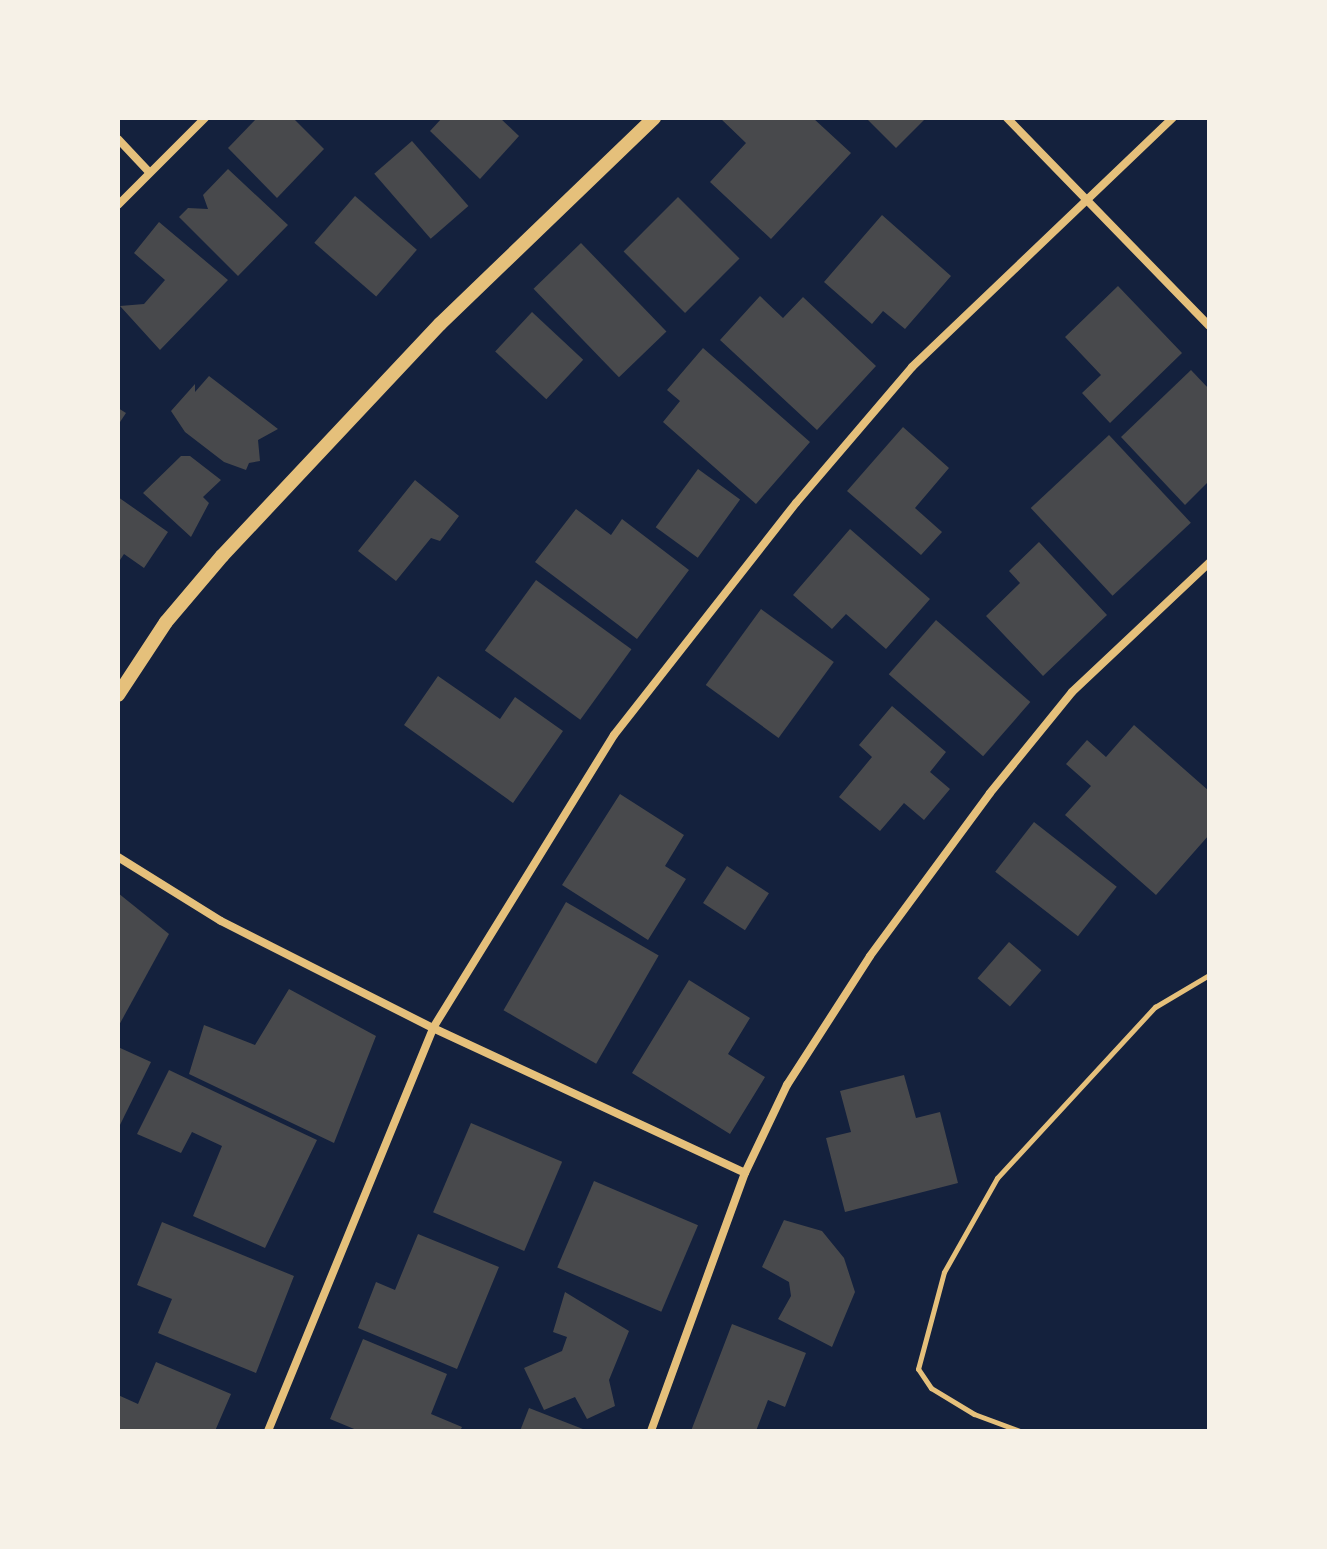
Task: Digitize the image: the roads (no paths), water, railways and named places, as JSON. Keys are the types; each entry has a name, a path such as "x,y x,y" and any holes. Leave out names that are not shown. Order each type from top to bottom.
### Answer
{"street":[{"path":"118,205 205,118"},
{"path":"118,695 166,622 222,556 440,324 654,118"},
{"path":"1007,118 1209,326"},
{"path":"268,1431 433,1028 614,735 796,503 912,367 1089,204 1173,118"},
{"path":"118,139 149,172"},
{"path":"651,1431 745,1173 804,1059 870,956 990,793 1072,692 1209,563"},
{"path":"118,857 221,921 433,1028 745,1173"}]}
